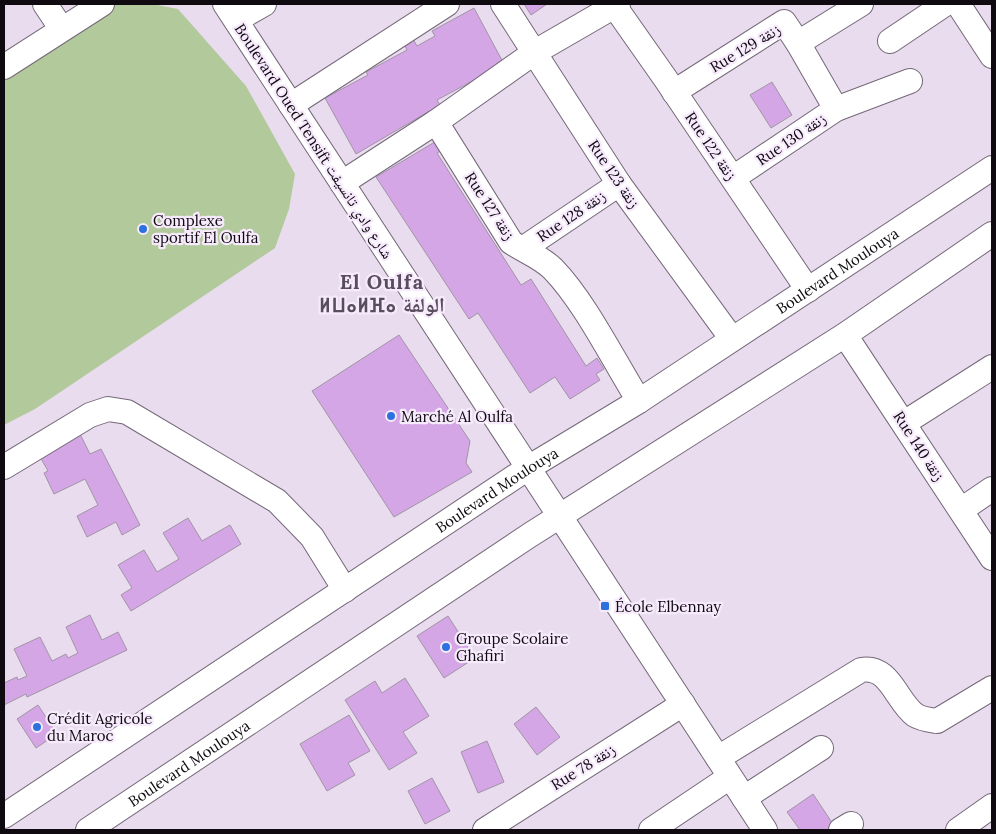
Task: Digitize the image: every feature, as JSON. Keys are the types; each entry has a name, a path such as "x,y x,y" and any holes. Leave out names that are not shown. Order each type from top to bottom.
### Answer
{"street":[{"path":"45,4 61,28"},
{"path":"4,67 61,28 102,4"},
{"path":"230,12 264,4"},
{"path":"291,105 447,4"},
{"name":"Rue 123 زنقة","path":"504,4 619,184 732,339"},
{"path":"342,183 436,122 535,52 615,4"},
{"name":"Rue 122 زنقة","path":"615,4 808,290"},
{"name":"Rue 129 زنقة","path":"670,85 748,45 784,22 798,43 861,4"},
{"path":"890,41 945,4"},
{"path":"958,4 992,56"},
{"name":"Boulevard Oued Tensift شارع وادي تانسيفت","path":"230,12 765,830"},
{"name":"Rue 130 زنقة","path":"733,178 836,109 798,43"},
{"path":"836,109 910,81"},
{"name":"Rue 127 زنقة","path":"436,122 511,242 524,248 552,268 572,291 639,401"},
{"name":"Boulevard Moulouya","path":"4,816 528,468 639,401 992,168"},
{"name":"Rue 128 زنقة","path":"524,248 619,184"},
{"name":"Boulevard Moulouya","path":"88,830 560,517 845,335 992,234"},
{"name":"Rue 140 زنقة","path":"845,335 992,558"},
{"path":"904,423 992,366"},
{"path":"4,467 90,415 108,409 127,412 277,501 312,537 345,590"},
{"path":"961,510 992,489"},
{"path":"651,830 724,767 861,670 870,668 880,673 915,715 937,721 992,688"},
{"name":"Rue 78 زنقة","path":"484,830 514,822 683,704"},
{"path":"744,798 821,748"},
{"path":"958,830 992,806"}],"green space":[{"name":"Complexe sportif El Oulfa","path":"103,4 152,4 178,9 246,86 295,174 289,209 275,248 35,409 4,425 4,69"}],"building":[{"path":"524,4 547,4 531,15"},
{"path":"474,8 504,64 437,100 440,105 356,154 325,98 368,75 366,72 407,50 404,44 413,39 417,46 435,36 432,31"},
{"path":"772,82 792,115 771,128 750,95"},
{"path":"438,140 444,149 437,153 521,285 531,279 586,366 597,358 604,369 596,374 600,380 570,399 555,377 530,393 478,313 469,319 376,177"},
{"name":"Marché Al Oulfa","path":"399,335 470,441 466,463 472,472 394,517 312,391"},
{"path":"80,434 90,454 101,449 140,525 122,535 116,522 87,537 77,516 98,505 85,479 54,494 44,473 48,471 39,455"},
{"path":"188,518 202,541 230,525 241,544 131,611 121,595 132,588 118,565 144,550 157,572 179,559 163,533"},
{"path":"90,615 102,640 118,632 127,650 27,697 26,694 4,705 4,683 17,677 18,680 27,676 14,649 40,637 52,661 66,654 68,658 78,653 66,627"},
{"name":"Groupe Scolaire Ghafiri","path":"448,616 475,658 444,678 417,636"},
{"path":"405,678 429,716 403,732 417,753 389,770 345,700 375,681 382,693"},
{"name":"Crédit Agricole du Maroc","path":"38,705 57,734 36,748 17,719"},
{"path":"536,707 560,737 537,755 514,724"},
{"path":"349,715 370,751 348,763 355,775 327,791 300,744"},
{"path":"487,741 504,782 478,793 461,752"},
{"path":"432,778 450,811 425,824 408,791"},
{"path":"813,794 835,827 831,830 800,830 787,812"}],"place":[{"name":"Complexe sportif El Oulfa","path":"143,229"},
{"name":"Marché Al Oulfa","path":"391,416"},
{"name":"École Elbennay","path":"605,606"},
{"name":"Groupe Scolaire Ghafiri","path":"446,647"},
{"name":"Crédit Agricole du Maroc","path":"37,727"}],"district":[{"name":"El Oulfa ⵍⵡⴰⵍⴼⴰ الولفة","path":"382,292"}]}
